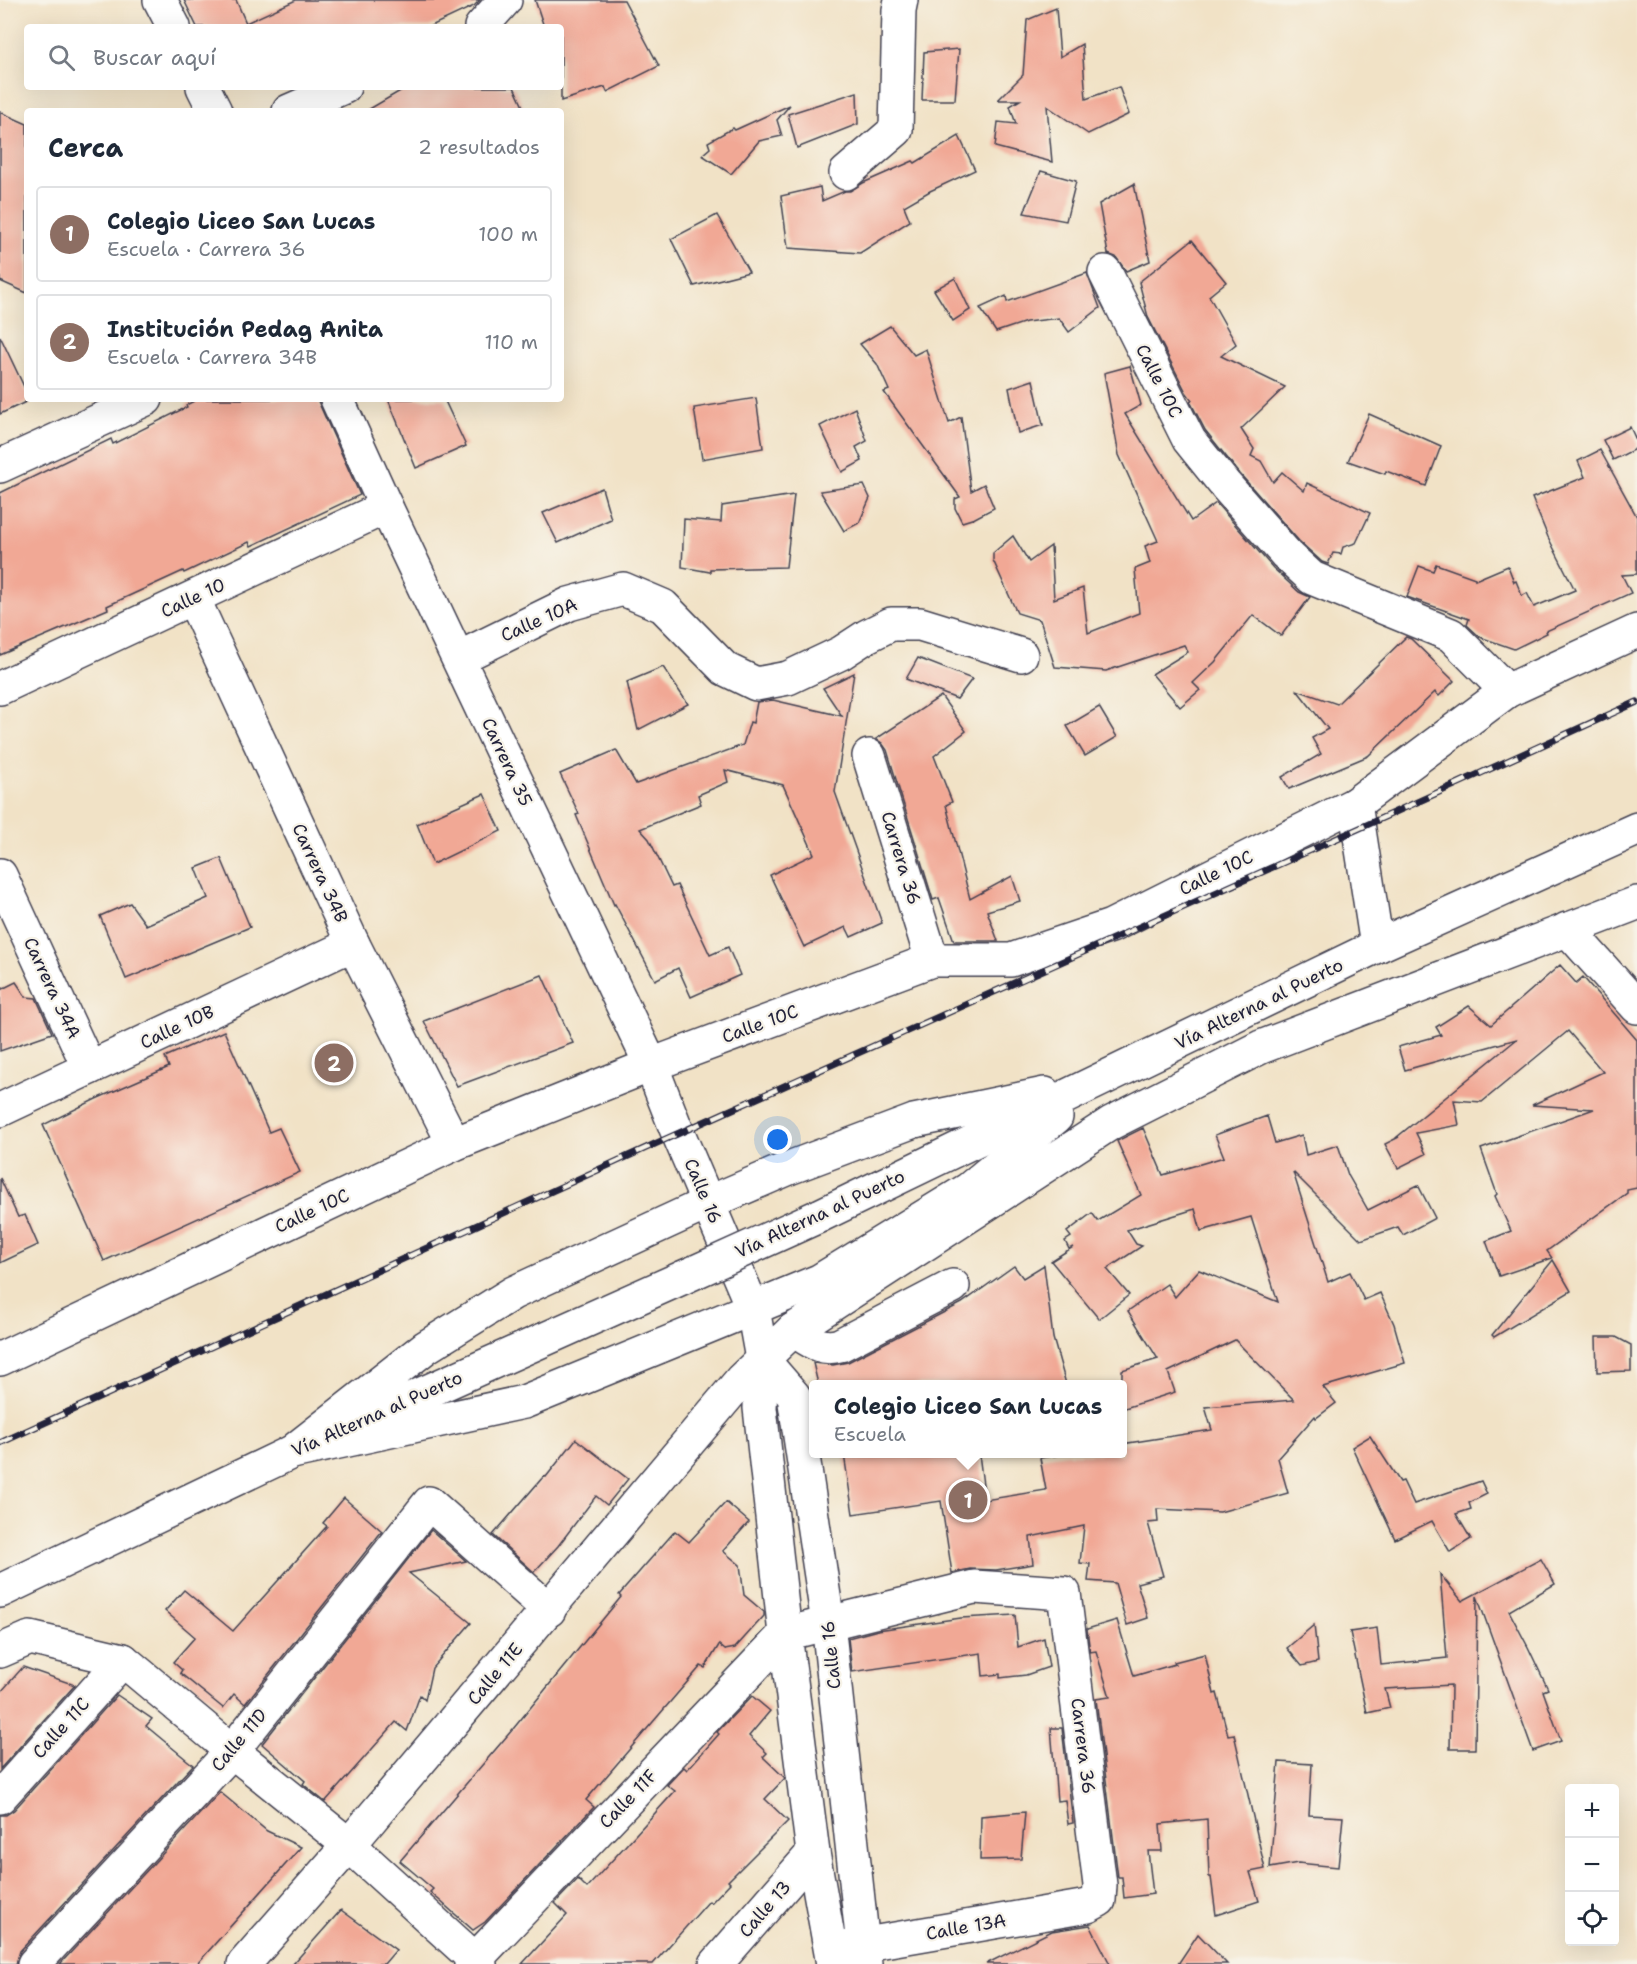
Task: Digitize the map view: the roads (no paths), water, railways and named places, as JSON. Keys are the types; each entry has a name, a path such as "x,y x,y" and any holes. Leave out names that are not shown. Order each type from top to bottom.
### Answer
{"street":[{"path":"160,0 172,24"},
{"path":"484,24 505,0"},
{"path":"846,173 896,130 901,0"},
{"path":"204,90 214,108"},
{"path":"297,108 337,90"},
{"name":"Calle 10C","path":"1105,273 1189,440 1286,554 1312,578 1451,635 1508,691"},
{"path":"0,466 139,402"},
{"name":"Carrera 35","path":"339,402 386,507 651,1065 675,1126"},
{"name":"Calle 10","path":"0,688 386,507"},
{"name":"Calle 10A","path":"459,658 570,604 623,589 663,606 725,669 756,684 788,678 891,624 920,624 1021,655"},
{"name":"Carrera 34B","path":"193,598 353,944 454,1144"},
{"name":"Calle 10C","path":"0,1359 454,1144 651,1065 932,960 1011,960 1111,926 1355,804 1508,691 1637,631"},
{"name":"Carrera 36","path":"869,756 932,960"},
{"path":"1355,804 1377,946"},
{"name":"Vía Alterna al Puerto","path":"0,1591 292,1452 819,1216 1377,946 1637,829"},
{"name":"Carrera 34A","path":"0,875 89,1068"},
{"name":"Calle 11E","path":"244,1964 350,1845 752,1370 793,1330 1111,1123 1261,1047 1637,903"},
{"path":"1567,929 1637,1007"},
{"name":"Calle 10B","path":"0,1110 353,944"},
{"path":"292,1452 426,1347 513,1293 708,1203 789,1168 914,1121 1097,1083"},
{"path":"292,1452 524,1402 819,1281 969,1189 1097,1083"},
{"name":"Calle 16","path":"675,1126 753,1309 752,1370 760,1408 785,1634 813,1853 848,1956"},
{"path":"793,1330 823,1347 831,1348 953,1287"},
{"name":"Calle 16","path":"752,1370 794,1396 828,1623 848,1956"},
{"name":"Calle 11D","path":"34,1964 232,1751 429,1503 549,1610"},
{"name":"Carrera 36","path":"828,1623 974,1587 1064,1593 1100,1885 1099,1900"},
{"path":"785,1634 828,1623"},
{"name":"Calle 11F","path":"475,1962 785,1634"},
{"path":"0,1651 30,1638 123,1660 350,1845 475,1962"},
{"name":"Calle 11C","path":"0,1797 123,1660"},
{"name":"Calle 13","path":"716,1964 813,1853"},
{"name":"Calle 13A","path":"848,1956 1089,1906 1099,1900"}],"railway":[{"path":"0,1443 657,1143 1637,702"}],"place":[{"name":"Institución Pedag Anita","path":"334,1063"},
{"name":"Colegio Liceo San Lucas","path":"968,1500"}]}
